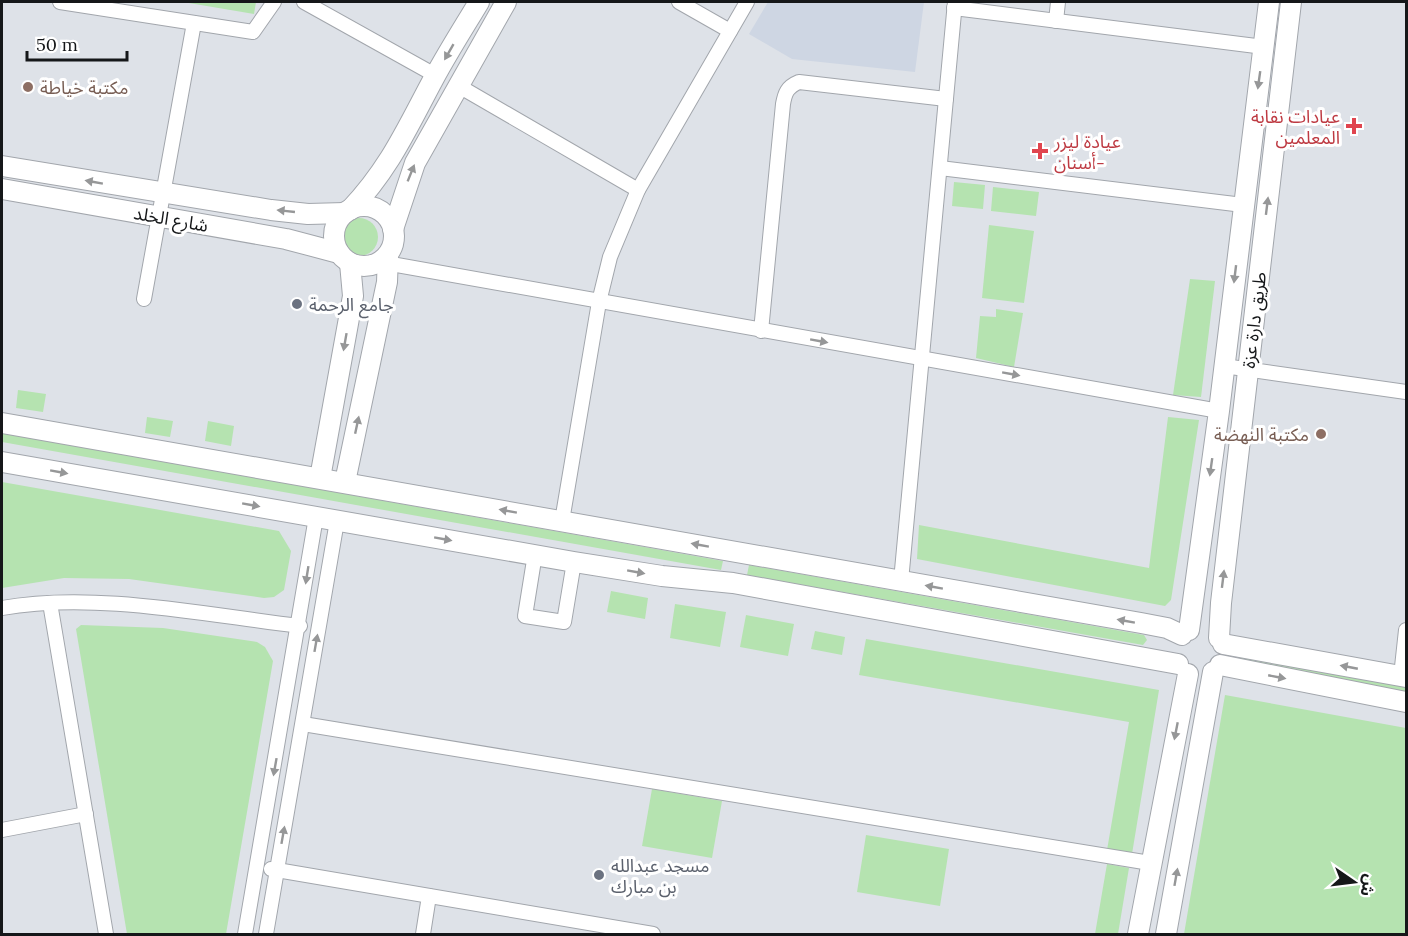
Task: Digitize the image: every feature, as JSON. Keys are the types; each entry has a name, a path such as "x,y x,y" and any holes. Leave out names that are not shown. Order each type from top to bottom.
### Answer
{"main road":[{"path":"320,478 353,296 344,258 334,232 347,211 382,174 395,154 435,75 479,2"},
{"path":"393,229 415,163 457,85 506,2"},
{"path":"1138,934 1183,669 1175,648 1185,632 1219,411 1269,2"},
{"name":"طريق دارة عزة","path":"1221,641 1221,603 1291,2"},
{"path":"2,166 271,210 308,214 347,211 367,206 384,214 393,229 394,238 386,260 345,482"},
{"name":"شارع الخلد","path":"2,189 286,239 344,258"},
{"path":"344,258 360,266 386,260"},
{"path":"2,423 1185,632 1202,628 1221,641 1404,677"},
{"path":"2,462 574,562 662,576 734,583 1183,669 1201,677 1217,669 1407,702"},
{"path":"734,583 739,552"},
{"path":"1166,934 1217,669 1224,651 1221,641"}],"street":[{"path":"60,2 254,32 274,2"},
{"path":"304,2 435,75"},
{"path":"679,2 730,31"},
{"path":"562,521 599,302 610,257 638,190 747,2"},
{"path":"1056,21 1058,2"},
{"path":"902,581 955,5 1056,21 1264,47"},
{"path":"144,299 194,23"},
{"path":"762,331 783,104 786,92 791,85 799,82 946,99"},
{"path":"457,85 638,190"},
{"path":"940,168 1243,205"},
{"path":"386,260 599,302 1219,411"},
{"path":"1224,366 1407,392"},
{"path":"245,934 300,626 316,517"},
{"path":"266,934 337,521"},
{"path":"535,554 525,616 564,622 574,562"},
{"path":"2,608 50,603 91,603 300,626"},
{"path":"50,603 106,934"},
{"path":"1404,677 1407,630"},
{"path":"303,724 1150,863"},
{"path":"2,830 86,814"},
{"path":"257,867 648,934"},
{"path":"423,934 429,896"}],"shaded area":[{"path":"768,2 924,2 915,72 792,59 749,34"}],"green space":[{"path":"183,2 256,2 254,14"},
{"path":"954,182 985,185 983,209 952,206"},
{"path":"993,187 1039,192 1036,216 991,211"},
{"path":"359,218 372,224 378,237 372,250 359,256 346,250 340,237 346,224"},
{"path":"989,225 1034,231 1024,303 982,298"},
{"path":"1190,279 1215,281 1201,397 1173,395"},
{"path":"996,309 1023,313 1014,367 976,358 980,316 996,317"},
{"path":"18,390 46,394 43,412 16,408"},
{"path":"147,417 173,421 170,437 145,433"},
{"path":"1168,417 1199,420 1171,600 1165,606 917,559 919,525 1149,568"},
{"path":"208,421 234,426 231,446 205,441"},
{"path":"2,433 723,561 721,570 2,442"},
{"path":"2,482 279,531 291,551 284,590 274,597 264,598 129,579 64,578 2,588"},
{"path":"749,565 1144,635 1147,640 1143,645 747,575"},
{"path":"611,591 648,598 645,619 607,612"},
{"path":"675,604 726,612 720,647 670,638"},
{"path":"746,615 794,624 788,656 740,647"},
{"path":"81,625 163,628 257,642 265,647 273,661 226,934 127,934 76,629"},
{"path":"815,631 845,637 842,655 811,649"},
{"path":"866,639 1159,690 1132,854 1107,850 1129,722 859,675"},
{"path":"1239,656 1406,686 1406,698 1237,667"},
{"path":"1225,695 1406,728 1406,934 1184,934"},
{"path":"652,789 722,801 712,858 642,846"},
{"path":"866,835 949,849 940,906 857,892"},
{"path":"1107,864 1129,868 1118,934 1095,934"}],"place":[{"name":"مكتبة خياطة","path":"28,87"},
{"name":"عيادات نقابة المعلمين","path":"1354,126"},
{"name":"عيادة ليزر أسنان-","path":"1040,151"},
{"name":"جامع الرحمة","path":"297,304"},
{"name":"مكتبة النهضة","path":"1321,434"},
{"name":"مسجد عبدالله بن مبارك","path":"599,875"}]}
